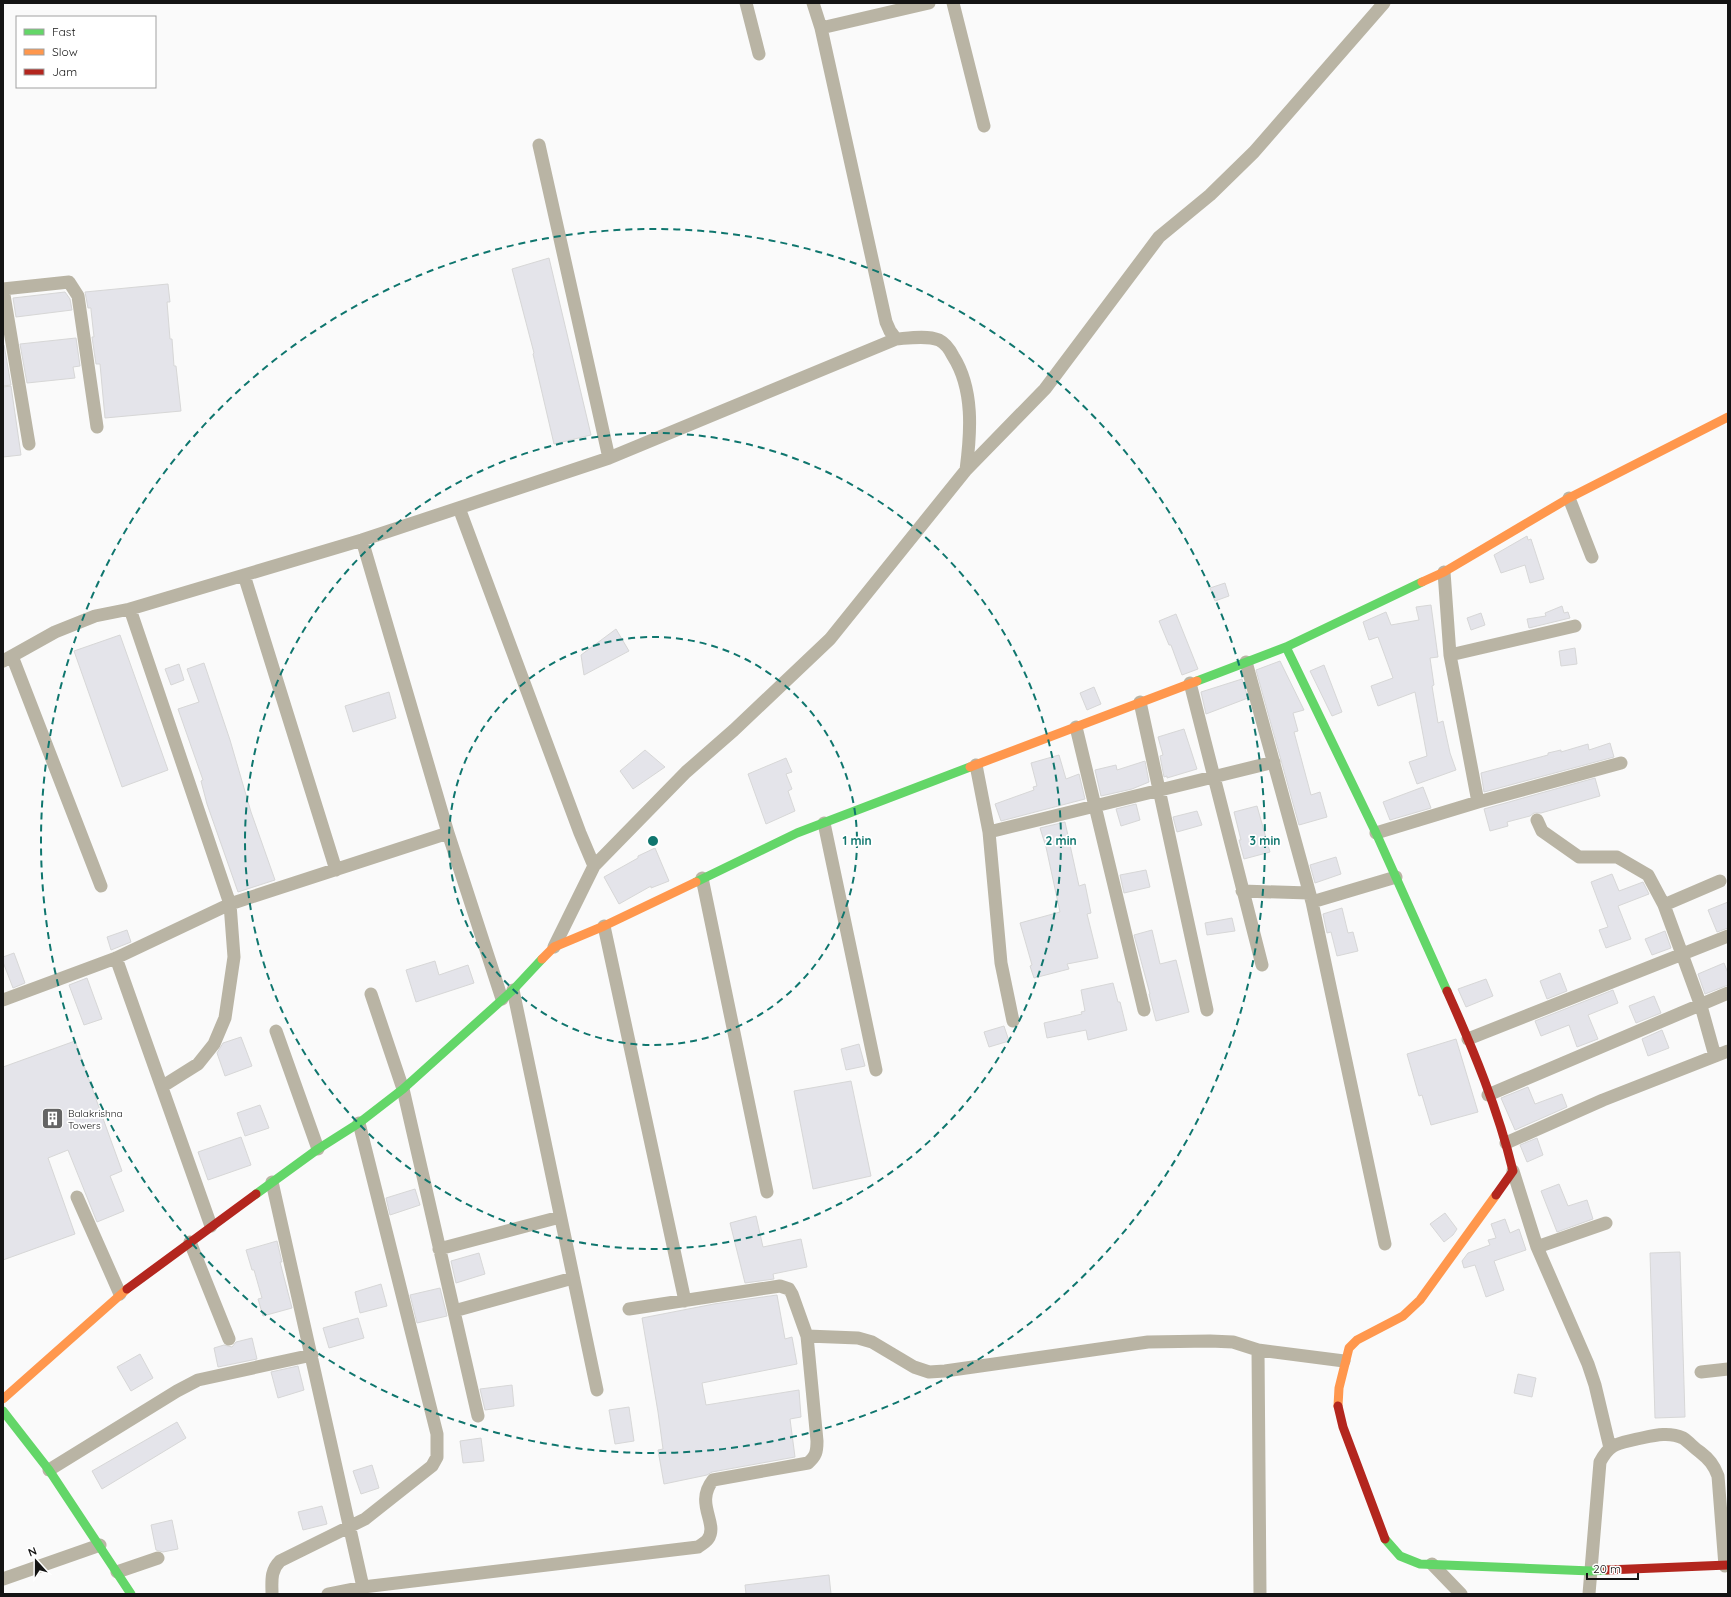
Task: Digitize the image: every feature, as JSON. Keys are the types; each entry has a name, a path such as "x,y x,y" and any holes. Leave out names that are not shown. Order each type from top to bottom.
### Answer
{"street":[{"path":"746,3 759,54"},
{"path":"813,3 821,28 886,322 896,339"},
{"path":"821,28 929,3"},
{"path":"953,3 984,126"},
{"path":"3,1399 120,1294 318,1149 359,1123 402,1089 512,990 554,947 594,866 686,772 734,730 830,639 966,470 1045,389 1159,237 1210,196 1254,152 1380,5"},
{"path":"539,145 609,458"},
{"path":"29,444 3,289 69,282 78,296 97,427"},
{"path":"101,886 7,659 55,632 95,616 130,609 362,540 609,458 896,339 927,338 940,340 948,347 959,365 964,377 970,423 966,470"},
{"path":"554,947 604,926 797,833 1286,647 1444,572 1569,498 1728,417"},
{"path":"1569,498 1592,557"},
{"path":"459,508 580,833 594,866"},
{"path":"362,540 448,833 502,999"},
{"path":"1444,572 1450,655 1478,802"},
{"path":"244,575 336,870"},
{"path":"130,609 230,904 234,957 225,1018 214,1044 198,1064 163,1086"},
{"path":"1450,655 1575,626"},
{"path":"1286,647 1376,833 1468,1039 1506,1143 1513,1171 1537,1247 1588,1364 1595,1385 1610,1448"},
{"path":"1246,662 1310,898 1385,1244"},
{"path":"1190,683 1262,965"},
{"path":"1140,702 1206,1010"},
{"path":"1076,727 1144,1010"},
{"path":"989,832 1214,778 1274,762"},
{"path":"1376,833 1478,802 1621,763"},
{"path":"976,765 989,832 1001,963 1013,1021"},
{"path":"1537,820 1542,831 1579,857 1616,857 1648,875 1664,904 1683,954 1716,1056"},
{"path":"824,823 876,1070"},
{"path":"3,1000 116,958 230,904 448,833"},
{"path":"1242,891 1310,898 1396,877"},
{"path":"702,878 767,1192"},
{"path":"1664,904 1720,881"},
{"path":"604,926 685,1300"},
{"path":"1468,1039 1728,936"},
{"path":"116,958 163,1086 211,1226"},
{"path":"512,990 597,1390"},
{"path":"1488,1095 1701,1006 1728,993"},
{"path":"371,994 402,1089 478,1416"},
{"path":"276,1031 318,1149"},
{"path":"1506,1143 1603,1100 1728,1051"},
{"path":"272,1594 272,1573 274,1566 280,1561 365,1519 432,1466 437,1457 437,1434 359,1123"},
{"path":"1513,1171 1420,1300 1403,1316 1357,1340 1349,1348 1344,1361 1339,1388 1338,1406 1343,1427 1385,1539 1395,1553 1407,1560 1420,1564 1591,1571 1726,1566 1724,1498 1718,1476 1711,1461 1682,1438 1658,1434 1615,1444 1610,1448 1600,1462 1591,1571 1589,1594"},
{"path":"272,1182 312,1355 363,1590"},
{"path":"78,1197 120,1294"},
{"path":"439,1249 560,1217"},
{"path":"1537,1247 1606,1223"},
{"path":"190,1242 229,1339"},
{"path":"454,1311 573,1278"},
{"path":"328,1594 384,1589 698,1547 708,1540 711,1531 705,1497 707,1487 713,1480 808,1463 815,1456 817,1451 817,1441 807,1336 789,1289 780,1286 629,1310"},
{"path":"807,1336 858,1338 872,1342 914,1367 930,1372 1148,1342 1233,1342 1258,1350 1344,1361"},
{"path":"1258,1350 1260,1594"},
{"path":"49,1470 170,1395 198,1380 312,1355"},
{"path":"1701,1372 1728,1370"},
{"path":"3,1411 49,1470 131,1594"},
{"path":"3,1579 100,1545"},
{"path":"117,1572 158,1558"},
{"path":"1432,1564 1460,1594"}],"building":[{"path":"549,258 591,435 554,444 534,353 512,269"},
{"path":"168,284 170,302 167,302 170,339 172,339 174,366 176,366 181,411 105,418 100,364 96,364 92,337 94,337 91,308 88,308 85,292"},
{"path":"65,292 70,299 72,310 16,317 13,298"},
{"path":"76,338 80,366 73,367 75,378 27,383 20,344"},
{"path":"3,345 11,385 3,386"},
{"path":"11,386 21,455 3,457 3,387"},
{"path":"1527,536 1528,540 1531,539 1544,579 1530,583 1525,565 1501,573 1494,555"},
{"path":"1225,583 1229,596 1215,601 1210,588"},
{"path":"1431,605 1438,657 1430,658 1434,685 1432,686 1438,723 1443,721 1450,753 1456,770 1417,784 1409,762 1427,756 1415,692 1378,706 1371,686 1393,678 1378,637 1369,640 1363,622 1386,612 1391,625 1419,620 1416,607"},
{"path":"1562,606 1564,613 1568,612 1570,618 1529,628 1527,619 1546,616 1545,613"},
{"path":"1481,613 1485,625 1471,630 1467,618"},
{"path":"1176,614 1198,669 1182,675 1171,645 1169,645 1159,621"},
{"path":"616,629 629,651 584,675 581,655"},
{"path":"120,635 168,770 122,787 74,651"},
{"path":"1575,648 1577,664 1561,666 1559,651"},
{"path":"1280,661 1304,710 1293,713 1298,731 1294,732 1311,795 1320,792 1327,817 1299,825 1256,670"},
{"path":"204,663 230,740 251,812 275,880 238,892 207,804 201,781 203,780 178,709 199,702 187,669"},
{"path":"179,664 184,680 171,685 165,669"},
{"path":"1324,665 1342,712 1332,716 1310,671"},
{"path":"1242,679 1248,698 1206,714 1201,692"},
{"path":"1094,687 1101,704 1087,710 1080,693"},
{"path":"389,692 396,718 353,732 345,706"},
{"path":"1184,729 1197,769 1167,778 1167,776 1164,777 1160,756 1163,755 1158,737"},
{"path":"1610,743 1614,757 1484,792 1481,773 1548,755 1548,753 1561,750 1561,752 1588,744 1589,750"},
{"path":"645,750 665,767 633,789 620,771"},
{"path":"1059,755 1066,779 1079,774 1085,799 1001,821 995,804 1034,790 1033,787 1037,786 1031,763"},
{"path":"786,758 792,772 786,774 792,789 788,791 795,811 766,824 748,774"},
{"path":"1145,761 1149,782 1132,789 1101,796 1095,770 1116,765 1117,770"},
{"path":"1595,778 1600,796 1541,813 1534,813 1530,816 1507,822 1508,826 1490,831 1484,809"},
{"path":"1423,787 1431,808 1390,820 1383,802"},
{"path":"1136,804 1140,820 1121,826 1116,809"},
{"path":"1257,806 1270,852 1244,859 1234,812"},
{"path":"1197,811 1202,825 1177,832 1173,817"},
{"path":"1065,822 1079,886 1085,884 1091,913 1087,914 1098,958 1067,964 1069,969 1034,978 1030,966 1032,965 1020,923 1060,912 1046,847 1040,828"},
{"path":"655,848 669,881 651,888 651,886 619,904 604,877 638,858 638,856"},
{"path":"1336,857 1341,874 1315,883 1310,865"},
{"path":"1146,870 1150,887 1124,893 1120,875"},
{"path":"1612,874 1619,891 1643,882 1649,894 1618,906 1631,939 1606,948 1599,930 1608,927 1591,882"},
{"path":"1728,902 1728,928 1717,932 1708,910"},
{"path":"1342,908 1348,933 1353,932 1358,951 1337,956 1331,932 1327,933 1323,914"},
{"path":"1232,918 1235,931 1207,935 1205,923"},
{"path":"127,930 131,942 111,950 107,937"},
{"path":"1152,930 1160,964 1176,960 1189,1012 1156,1021 1134,935"},
{"path":"1665,931 1671,948 1652,955 1645,939"},
{"path":"14,953 25,983 13,988 3,962 3,957"},
{"path":"435,961 439,975 468,965 474,983 416,1002 406,970"},
{"path":"1724,963 1728,973 1728,985 1705,994 1698,974"},
{"path":"1560,973 1567,991 1547,999 1540,981"},
{"path":"87,978 102,1019 84,1025 69,985"},
{"path":"1486,979 1493,996 1466,1007 1458,989"},
{"path":"1113,983 1118,1002 1120,1002 1127,1030 1088,1040 1086,1030 1047,1038 1044,1023 1082,1014 1081,1012 1085,1011 1081,990"},
{"path":"1613,990 1618,1003 1588,1015 1598,1039 1577,1047 1569,1025 1541,1036 1535,1021"},
{"path":"1654,996 1661,1013 1636,1023 1629,1006"},
{"path":"1004,1026 1009,1041 989,1047 984,1032"},
{"path":"1662,1030 1669,1048 1648,1056 1642,1039"},
{"path":"241,1037 252,1066 225,1076 217,1053 223,1043"},
{"path":"1456,1039 1478,1112 1431,1125 1422,1095 1419,1096 1407,1054"},
{"name":"Balakrishna Towers","path":"75,1041 122,1171 110,1176 124,1211 97,1222 68,1150 48,1158 75,1234 3,1260 3,1067"},
{"path":"859,1044 865,1066 846,1070 841,1049"},
{"path":"851,1081 871,1176 813,1189 794,1091"},
{"path":"1528,1087 1535,1104 1562,1094 1567,1107 1515,1130 1501,1098"},
{"path":"260,1105 269,1128 245,1136 237,1113"},
{"path":"241,1137 251,1165 208,1180 198,1152"},
{"path":"1537,1138 1543,1155 1527,1162 1520,1145"},
{"path":"1559,1184 1568,1206 1587,1200 1593,1219 1557,1232 1541,1191"},
{"path":"415,1189 420,1205 390,1215 386,1198"},
{"path":"1445,1213 1457,1229 1453,1235 1444,1242 1430,1224"},
{"path":"756,1216 763,1247 801,1239 807,1267 773,1274 774,1279 745,1283 730,1223"},
{"path":"1505,1219 1510,1233 1519,1229 1526,1250 1494,1261 1504,1290 1486,1297 1475,1265 1464,1268 1462,1261 1468,1253 1490,1245 1488,1240 1496,1238 1491,1224"},
{"path":"277,1241 282,1262 280,1262 292,1308 263,1316 258,1299 262,1298 254,1270 252,1270 246,1250"},
{"path":"1680,1252 1685,1417 1655,1418 1650,1253"},
{"path":"479,1253 485,1274 456,1283 451,1261"},
{"path":"381,1284 387,1306 360,1313 355,1292"},
{"path":"440,1288 447,1316 417,1323 410,1295"},
{"path":"777,1295 785,1339 792,1337 797,1364 702,1383 706,1405 799,1390 801,1417 790,1419 795,1457 712,1472 707,1475 664,1484 658,1450 663,1449 642,1318 714,1304"},
{"path":"358,1318 364,1338 329,1348 323,1328"},
{"path":"252,1338 257,1359 218,1367 214,1348 224,1345 232,1347 236,1342"},
{"path":"140,1354 153,1378 131,1391 117,1367"},
{"path":"298,1366 304,1390 278,1398 271,1372"},
{"path":"1518,1374 1536,1378 1532,1397 1514,1393"},
{"path":"512,1385 514,1406 485,1410 480,1389"},
{"path":"629,1407 634,1441 615,1444 609,1410"},
{"path":"177,1422 186,1438 102,1489 92,1471"},
{"path":"481,1438 484,1461 463,1463 460,1441"},
{"path":"372,1465 379,1488 361,1494 353,1471"},
{"path":"322,1506 327,1524 303,1530 298,1512"},
{"path":"172,1520 178,1549 163,1552 156,1550 151,1525"},
{"path":"829,1575 831,1594 746,1594 745,1585"}],"traffic: fast":[{"path":"1197,681 1286,647 1422,582"},
{"path":"1286,647 1376,833 1447,991"},
{"path":"696,882 797,833 970,767"},
{"path":"256,1194 318,1149 359,1123 403,1089 513,990 542,959"},
{"path":"3,1411 49,1470 131,1594"},
{"path":"1385,1539 1400,1556 1420,1564 1591,1571 1607,1570"}],"traffic: slow":[{"path":"1422,582 1444,572 1569,498 1728,417"},
{"path":"970,767 1197,681"},
{"path":"542,959 554,947 604,926 696,882"},
{"path":"1338,1406 1339,1388 1349,1348 1357,1340 1403,1316 1420,1300 1496,1195"},
{"path":"3,1399 127,1289"}],"traffic: jam":[{"path":"1447,991 1484,1080 1500,1125 1513,1171 1496,1195"},
{"path":"127,1289 256,1194"},
{"path":"1338,1406 1343,1427 1385,1539"},
{"path":"1607,1570 1728,1565"}],"place":[{"name":"Balakrishna Towers","path":"53,1119"}]}
